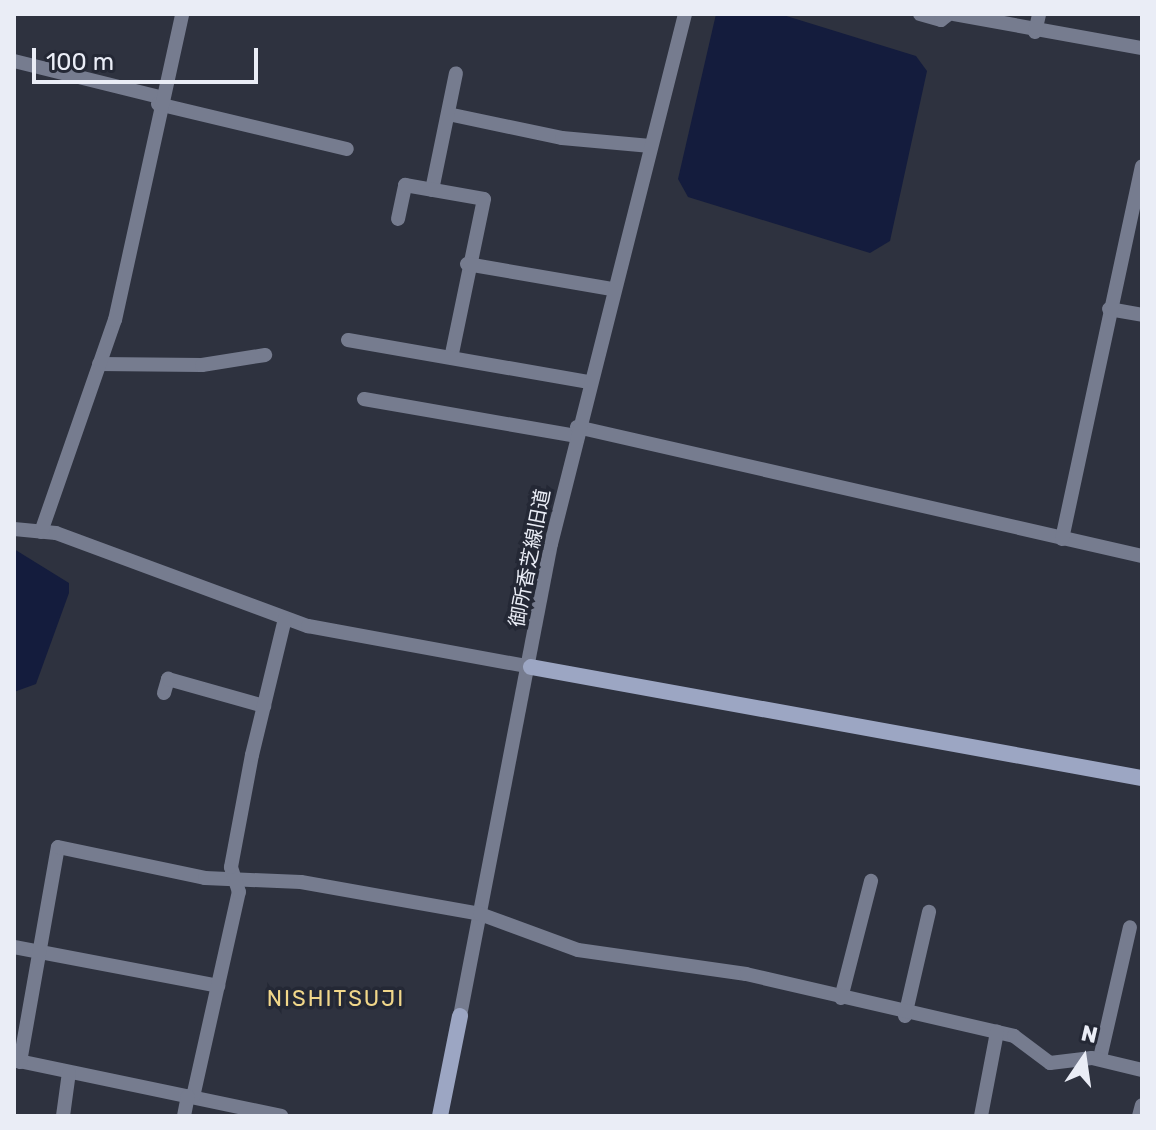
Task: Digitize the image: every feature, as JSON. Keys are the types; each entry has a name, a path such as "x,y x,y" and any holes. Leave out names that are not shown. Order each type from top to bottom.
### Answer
{"street":[{"path":"41,532 99,364 159,100 182,14"},
{"name":"御所香芝線旧道","path":"440,1116 576,432 685,14"},
{"path":"920,14 941,20 952,14 1035,32 1142,48"},
{"path":"1035,32 1039,14"},
{"path":"14,61 347,149"},
{"path":"432,190 456,73"},
{"path":"448,114 651,146"},
{"path":"1062,539 1109,309 1142,167"},
{"path":"398,219 405,185 484,199 467,264 451,358"},
{"path":"467,264 612,289"},
{"path":"1109,309 1142,315"},
{"path":"348,340 589,382"},
{"path":"99,364 202,365 265,355"},
{"path":"364,399 576,432 1142,556"},
{"path":"14,529 41,532 285,619 1142,778"},
{"path":"184,1116 218,986 235,881 231,867 285,619"},
{"path":"164,693 168,679 264,706"},
{"path":"281,1116 17,1061 58,847 235,881 301,882 480,914 578,950 746,974 905,1016 997,1032 1026,1040 1050,1063 1100,1058 1142,1070"},
{"path":"841,998 871,881"},
{"path":"905,1016 929,912"},
{"path":"1100,1058 1130,927"},
{"path":"14,947 218,986"},
{"path":"981,1116 997,1032"},
{"path":"63,1116 69,1072"},
{"path":"1139,1116 1142,1105"}],"water":[{"path":"716,14 780,14 916,56 927,71 890,241 870,253 688,197 678,179"},
{"path":"14,549 69,583 69,593 36,684 14,692"}],"district":[{"name":"NISHITSUJI","path":"336,999"}]}
